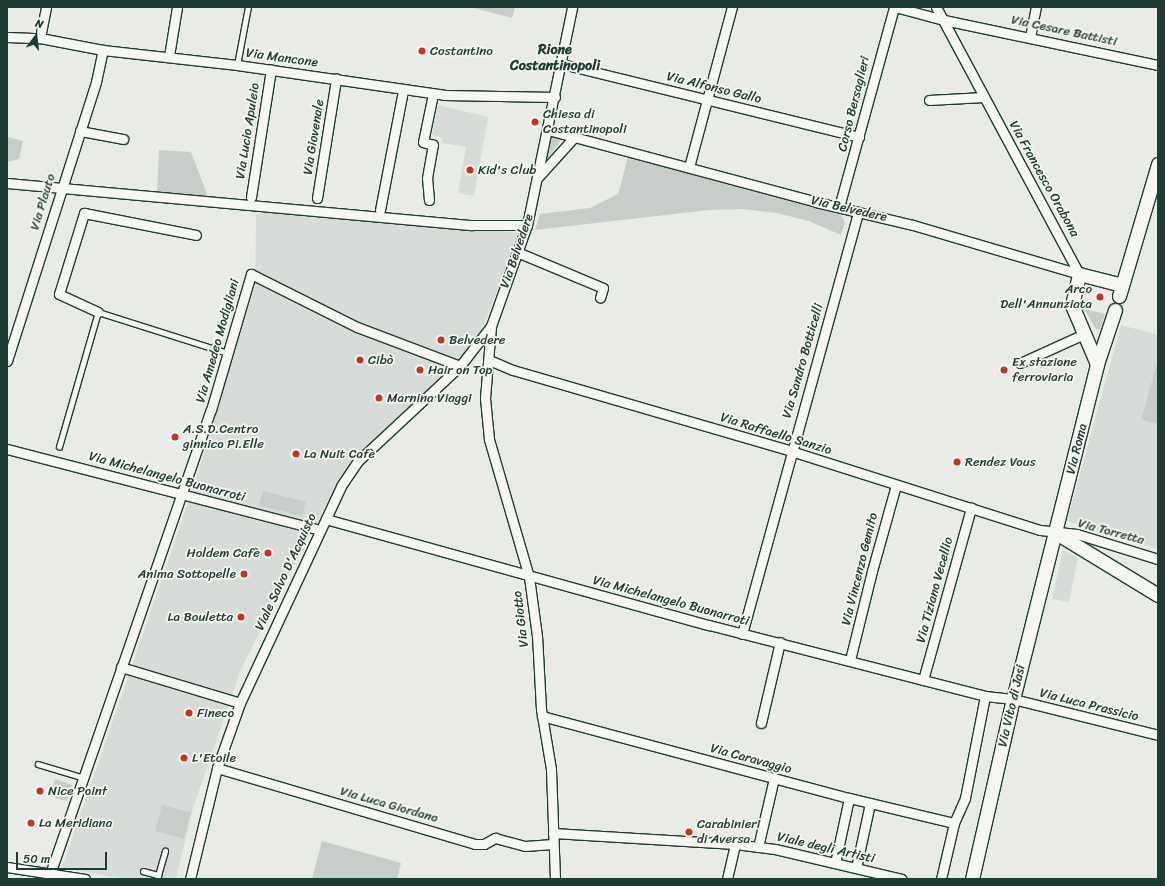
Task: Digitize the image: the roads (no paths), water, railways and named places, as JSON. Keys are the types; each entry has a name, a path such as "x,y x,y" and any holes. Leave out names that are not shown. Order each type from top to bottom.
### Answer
{"street":[{"path":"40,38 46,7"},
{"path":"169,56 177,7"},
{"path":"548,130 572,7"},
{"path":"689,167 732,7"},
{"name":"Via Cesare Battisti","path":"894,7 944,20 1158,65"},
{"name":"Corso Bersaglieri","path":"839,208 894,7"},
{"name":"Via Francesco Orabona","path":"936,7 1079,274"},
{"path":"1030,37 1036,7"},
{"name":"Via Mancone","path":"7,37 40,38 103,50 169,56 237,65 433,94 555,97"},
{"name":"Via Plauto","path":"7,361 60,190 80,131 103,50"},
{"name":"Via Alfonso Gallo","path":"562,64 859,137"},
{"name":"Via Lucio Apuleio","path":"251,197 271,70"},
{"name":"Via Giovenale","path":"317,198 336,79"},
{"path":"380,210 403,90"},
{"path":"429,200 427,178 433,145 423,142 433,94"},
{"path":"929,100 984,97"},
{"name":"Via Belvedere","path":"491,326 527,225 548,130 576,135 839,208 913,225 1079,274 1120,290 1158,164"},
{"path":"80,131 123,138"},
{"name":"Via Belvedere","path":"539,176 576,135"},
{"path":"7,183 60,190 472,225 527,225"},
{"name":"Via Sandro Botticelli","path":"742,634 791,451 858,212"},
{"path":"98,312 59,294 84,213 196,235"},
{"path":"518,252 603,288 600,298"},
{"name":"Via Amedeo Modigliani","path":"50,874 85,778 121,667 182,495 228,353 251,274 358,327 460,366"},
{"path":"1079,274 1072,305 1097,364"},
{"name":"Via Roma","path":"1056,533 1097,364 1115,310"},
{"name":"Via Giotto","path":"491,326 485,398 489,439 529,577 537,636 542,716 551,769 555,879"},
{"name":"Viale Salvo D'Acquisto","path":"190,879 217,768 240,703 341,486 358,461 460,366 491,326"},
{"path":"1020,363 1084,334"},
{"name":"Via Raffaello Sanzio","path":"489,360 513,370 791,451 896,485 1056,533"},
{"name":"Via Michelangelo Buonarroti","path":"7,448 320,530"},
{"name":"Via Vincenzo Gemito","path":"850,660 896,485"},
{"name":"Via Tiziano Vecellio","path":"923,680 971,508"},
{"name":"Via Michelangelo Buonarroti","path":"326,519 529,577 742,634 780,642 985,696 1013,699"},
{"path":"1056,533 1158,596"},
{"name":"Via Torretta","path":"1056,533 1077,534 1158,559"},
{"name":"Via Vito di Jasi","path":"972,879 1013,699 1056,533"},
{"path":"1102,561 1111,545"},
{"path":"760,723 780,642"},
{"path":"121,667 240,703"},
{"path":"941,879 954,823 965,798 985,696"},
{"name":"Via Luca Prassicio","path":"1013,699 1158,735"},
{"name":"Via Caravaggio","path":"542,716 849,798 954,823"},
{"name":"Via Luca Giordano","path":"217,768 475,844 484,844 495,838 525,846 553,844"},
{"path":"758,847 774,778"},
{"path":"835,863 849,798"},
{"path":"856,868 870,803"},
{"name":"Viale degli Artisti","path":"553,833 735,844 758,847 902,879"},
{"path":"727,879 735,844"},
{"path":"7,867 85,879"}],"lane":[{"path":"237,65 248,7"},
{"path":"59,446 98,312 228,353"},
{"path":"38,764 85,778"},
{"path":"144,871 158,877 165,851"}],"place":[{"name":"Costantino","path":"422,51"},
{"name":"Chiesa di Costantinopoli","path":"535,122"},
{"name":"Kid's Club","path":"470,170"},
{"name":"Arco Dell'Annunziata","path":"1100,297"},
{"name":"Belvedere","path":"441,340"},
{"name":"Cibò","path":"360,360"},
{"name":"Hair on Top","path":"420,370"},
{"name":"Ex stazione ferroviaria","path":"1004,370"},
{"name":"Marnina Viaggi","path":"379,398"},
{"name":"A.S.D.Centro ginnico Pi.Elle","path":"175,437"},
{"name":"La Nuit Cafè","path":"296,454"},
{"name":"Rendez Vous","path":"957,462"},
{"name":"Holdem Cafè","path":"268,553"},
{"name":"Anima Sottopelle","path":"244,574"},
{"name":"La Bouletta","path":"241,617"},
{"name":"Fineco","path":"189,713"},
{"name":"L'Etoile","path":"184,758"},
{"name":"Nice Point","path":"40,791"},
{"name":"La Meridiana","path":"31,823"},
{"name":"Carabinieri di Aversa","path":"689,832"}],"district":[{"name":"Rione Costantinopoli","path":"555,58"}]}
